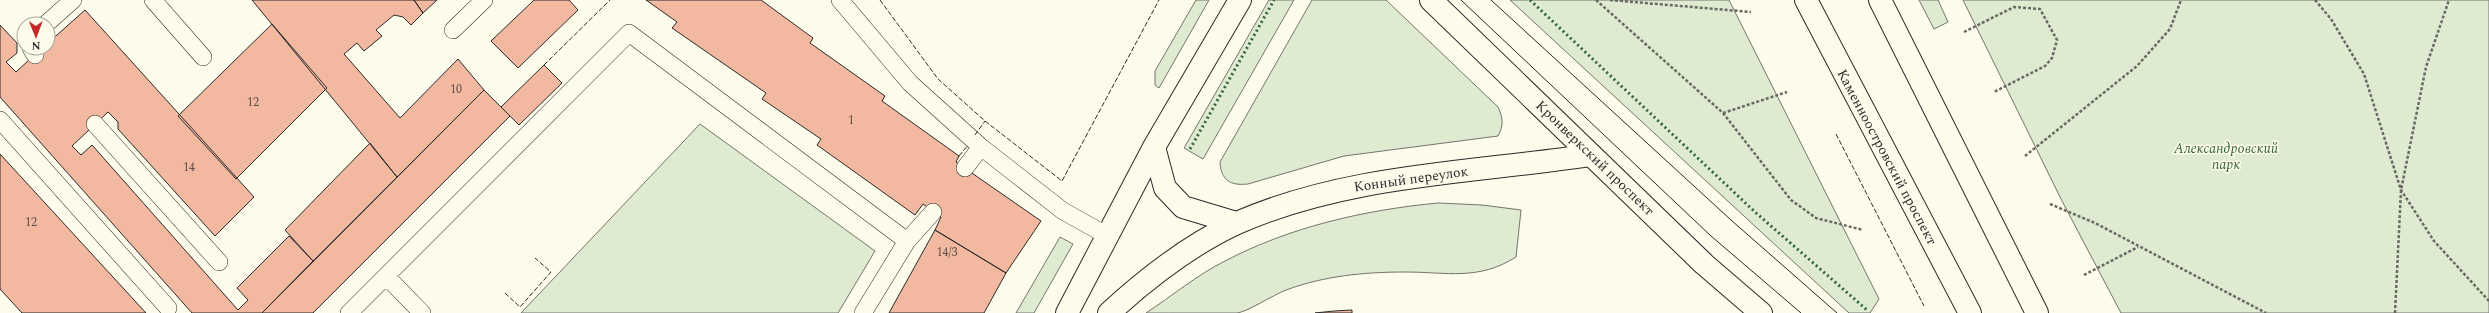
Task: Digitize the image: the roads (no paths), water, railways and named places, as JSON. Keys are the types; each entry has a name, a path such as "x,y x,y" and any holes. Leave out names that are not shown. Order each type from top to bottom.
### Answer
{"street":[{"path":"1067,313 1154,147 1240,0"},
{"name":"Кронверкский проспект","path":"1432,0 1704,264 1761,313"},
{"name":"Каменноостровский проспект","path":"1806,0 1970,313"},
{"path":"1880,0 2037,313"},
{"path":"1154,147 1165,188 1183,207 1236,224"},
{"name":"Конный переулок","path":"1109,313 1172,260 1236,224 1302,199 1361,184 1591,155"}],"lane":[{"path":"55,16 73,0"},
{"path":"153,0 203,57"},
{"path":"454,30 484,0"},
{"path":"840,0 910,83 981,147 1063,211 1108,236"},
{"path":"348,313 629,33 907,241"},
{"path":"0,120 168,308"},
{"path":"95,124 218,262"},
{"path":"965,168 981,147"},
{"path":"863,313 907,241 933,212"},
{"path":"386,276 422,313"}],"tram line":[{"path":"1461,0 1711,236 1801,313"},
{"path":"1491,0 1731,220 1837,313"}],"park label":[{"name":"Александровский парк","path":"2226,156"}]}
